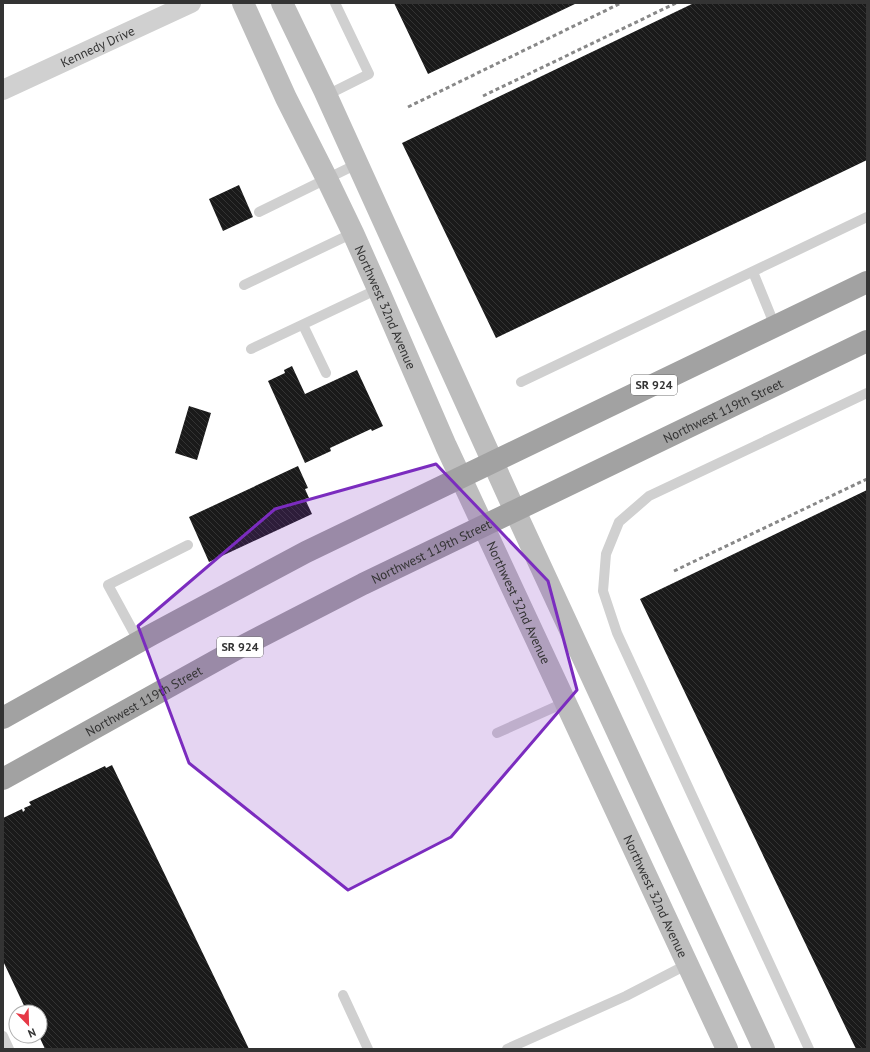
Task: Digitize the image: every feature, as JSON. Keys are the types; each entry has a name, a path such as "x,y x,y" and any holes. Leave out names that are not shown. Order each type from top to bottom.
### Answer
{"highway":[{"name":"SR 924","path":"3,718 139,642 306,552 494,463 867,282"},
{"name":"Northwest 119th Street","path":"3,779 235,650 363,584 867,341"}],"main road":[{"name":"Northwest 32nd Avenue","path":"243,3 286,98 353,233 446,446 727,1049"},
{"path":"282,3 327,95 515,511 764,1049"}],"street":[{"name":"Kennedy Drive","path":"3,90 191,3"}],"lane":[{"path":"327,95 369,74 335,3"},
{"path":"259,212 358,164"},
{"path":"521,382 867,217"},
{"path":"244,285 353,233"},
{"path":"753,272 775,326"},
{"path":"251,349 378,289"},
{"path":"303,324 326,372"},
{"path":"809,1049 617,633 603,591 604,576 606,554 619,522 649,496 867,393"},
{"path":"139,642 108,585 188,545"},
{"path":"497,733 566,702"},
{"path":"507,1049 626,996 688,964"},
{"path":"343,995 368,1049"},
{"path":"3,1036 9,1049"}],"highlighted area":[{"path":"436,464 548,581 577,690 451,837 348,890 189,763 138,626 275,509"}],"building":[{"path":"394,3 577,3 428,74"},
{"path":"694,3 867,3 867,160 496,338 402,143"},
{"path":"239,185 253,217 223,231 209,199"},
{"path":"292,366 305,394 357,370 383,426 372,431 371,429 330,448 331,451 305,463 268,381 285,373 284,370"},
{"path":"189,406 211,413 197,460 175,453"},
{"path":"298,466 308,488 305,489 309,498 305,499 312,514 209,562 189,517"},
{"path":"867,490 867,1049 856,1049 640,599"},
{"path":"112,765 249,1049 45,1049 43,1044 48,1044 48,1004 23,1004 3,961 3,818 22,809 23,812 25,810 24,808 31,805 29,802 105,766 106,768"}],"railway":[{"path":"408,107 621,3"},
{"path":"483,96 676,3"},
{"path":"674,571 867,479"}]}
